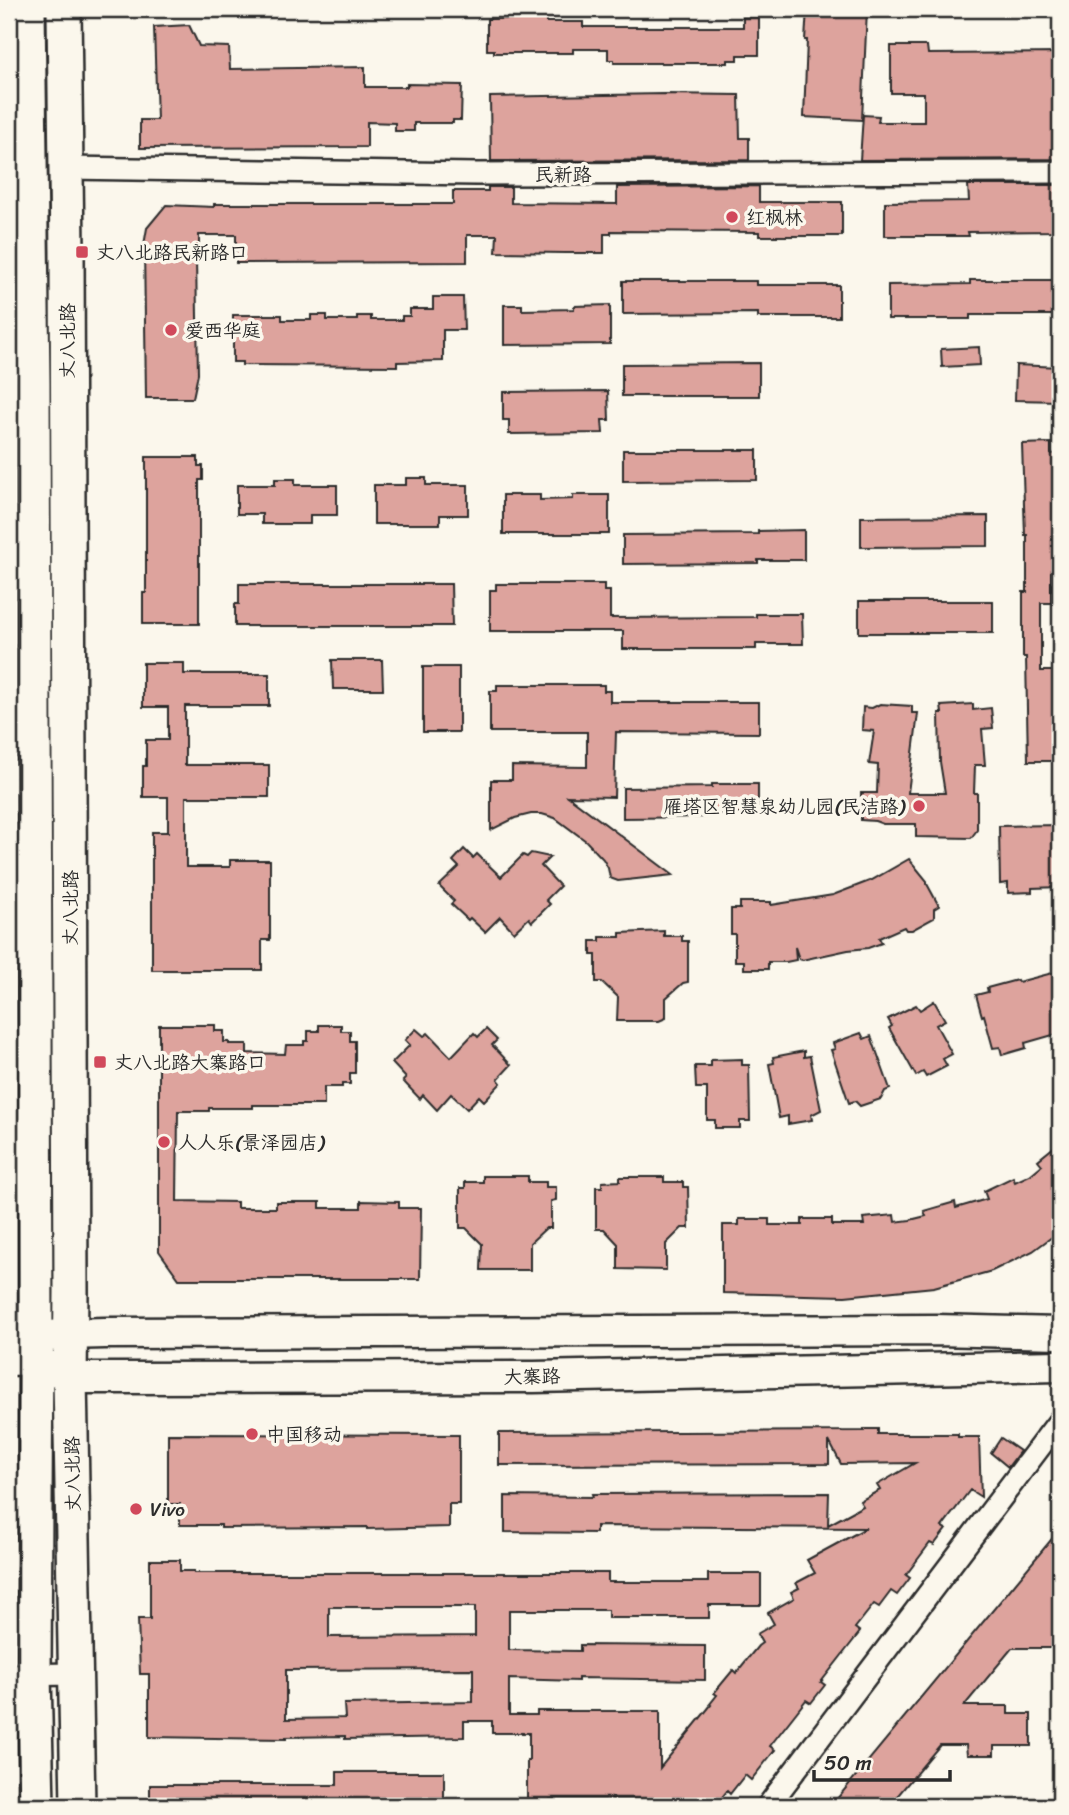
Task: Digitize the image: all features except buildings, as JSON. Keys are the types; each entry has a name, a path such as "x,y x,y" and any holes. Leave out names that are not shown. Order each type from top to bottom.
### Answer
{"main road":[{"name":"丈八北路","path":"28,9 19,157 33,396 22,1349 22,1675 37,1806"},
{"name":"丈八北路","path":"64,9 70,1378 78,1806"},
{"path":"22,1349 71,1334 923,1329 1060,1333"},
{"name":"大寨路","path":"22,1349 70,1378 534,1377 1060,1366"}],"street":[{"name":"民新路","path":"66,168 477,174 1060,172"},
{"path":"768,1806 1060,1420"},
{"path":"22,1675 76,1674"}],"place":[{"name":"红枫林","path":"732,217"},
{"name":"丈八北路民新路口","path":"82,252"},
{"name":"爱西华庭","path":"171,330"},
{"name":"雁塔区智慧泉幼儿园(民洁路)","path":"919,806"},
{"name":"丈八北路大寨路口","path":"100,1062"},
{"name":"人人乐(景泽园店)","path":"164,1142"},
{"name":"中国移动","path":"252,1434"},
{"name":"Vivo","path":"136,1509"}]}
